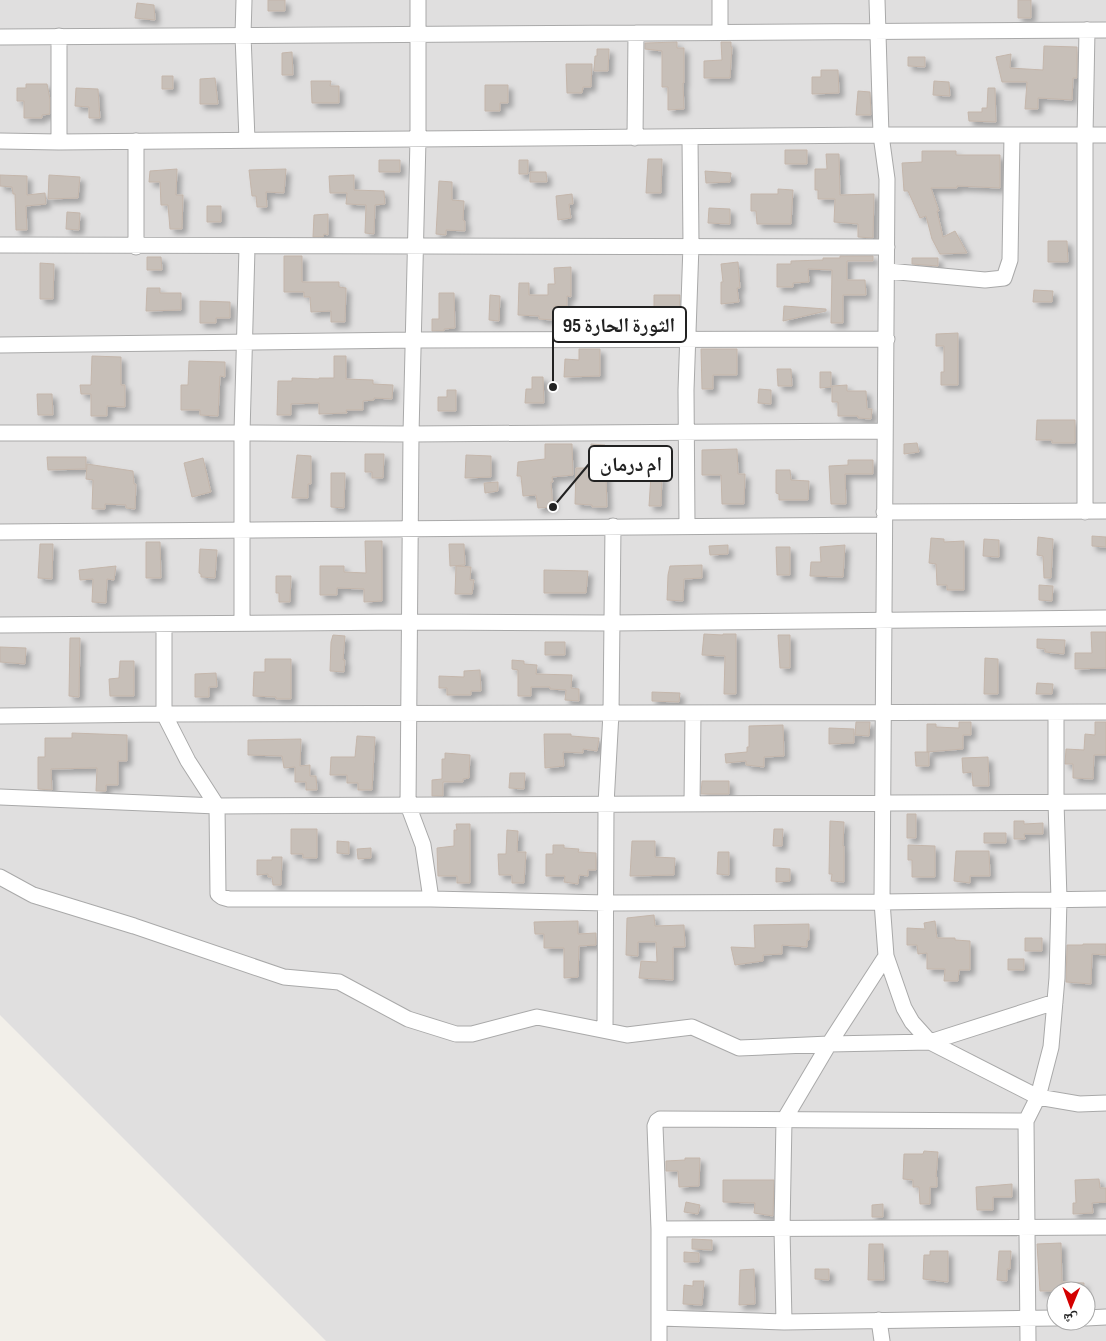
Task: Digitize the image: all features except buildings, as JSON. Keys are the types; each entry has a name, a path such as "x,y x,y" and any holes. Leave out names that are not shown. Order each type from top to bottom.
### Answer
{"street":[{"path":"244,0 243,35 247,140"},
{"path":"418,0 418,139 411,434 408,805 423,845 431,898"},
{"path":"720,0 720,32"},
{"path":"877,0 880,135 887,179 888,247 884,518 882,902 886,956 904,1008 912,1022 930,1042 1038,1097 1080,1104 1106,1104"},
{"path":"1085,512 1085,136 1087,30"},
{"path":"0,37 1106,30"},
{"path":"635,138 636,33"},
{"path":"59,36 60,142"},
{"path":"888,271 985,280 1004,278 1010,260 1012,135"},
{"path":"0,141 1106,135"},
{"path":"687,525 686,390 691,246 690,138"},
{"path":"136,141 136,246"},
{"path":"0,245 247,248 888,247"},
{"path":"242,623 242,432 247,248"},
{"path":"0,345 414,340 887,338"},
{"path":"0,433 242,432 411,434 885,431"},
{"path":"0,532 687,525 1106,511"},
{"path":"605,1030 606,804 611,713 613,526"},
{"path":"0,625 410,622 612,623 1106,618"},
{"path":"164,625 164,714 188,760 217,806 218,894 222,897 229,899 431,898 606,903 1106,899"},
{"path":"0,716 1106,712"},
{"path":"692,804 693,713"},
{"path":"1028,1341 1026,1121 1038,1097 1052,1047 1055,1002 1059,899 1056,713"},
{"path":"0,797 217,806 1106,802"},
{"path":"0,877 33,895 134,926 284,977 339,982 408,1019 456,1034 472,1034 537,1017 636,1035 692,1026 732,1046 747,1049 829,1044 930,1042 1055,1002"},
{"path":"784,1322 782,1229 784,1120 829,1044 886,956"},
{"path":"659,1341 659,1229 655,1126 660,1119 1026,1121"},
{"path":"659,1229 1106,1226"},
{"path":"659,1318 784,1322 1046,1318"},
{"path":"879,1320 882,1341"}],"shaded area":[{"path":"0,0 1106,0 1106,1341 326,1341 0,1015"}],"place":[{"name":"الثورة الحارة 95","path":"553,387"},
{"name":"ام درمان","path":"553,507"}]}
